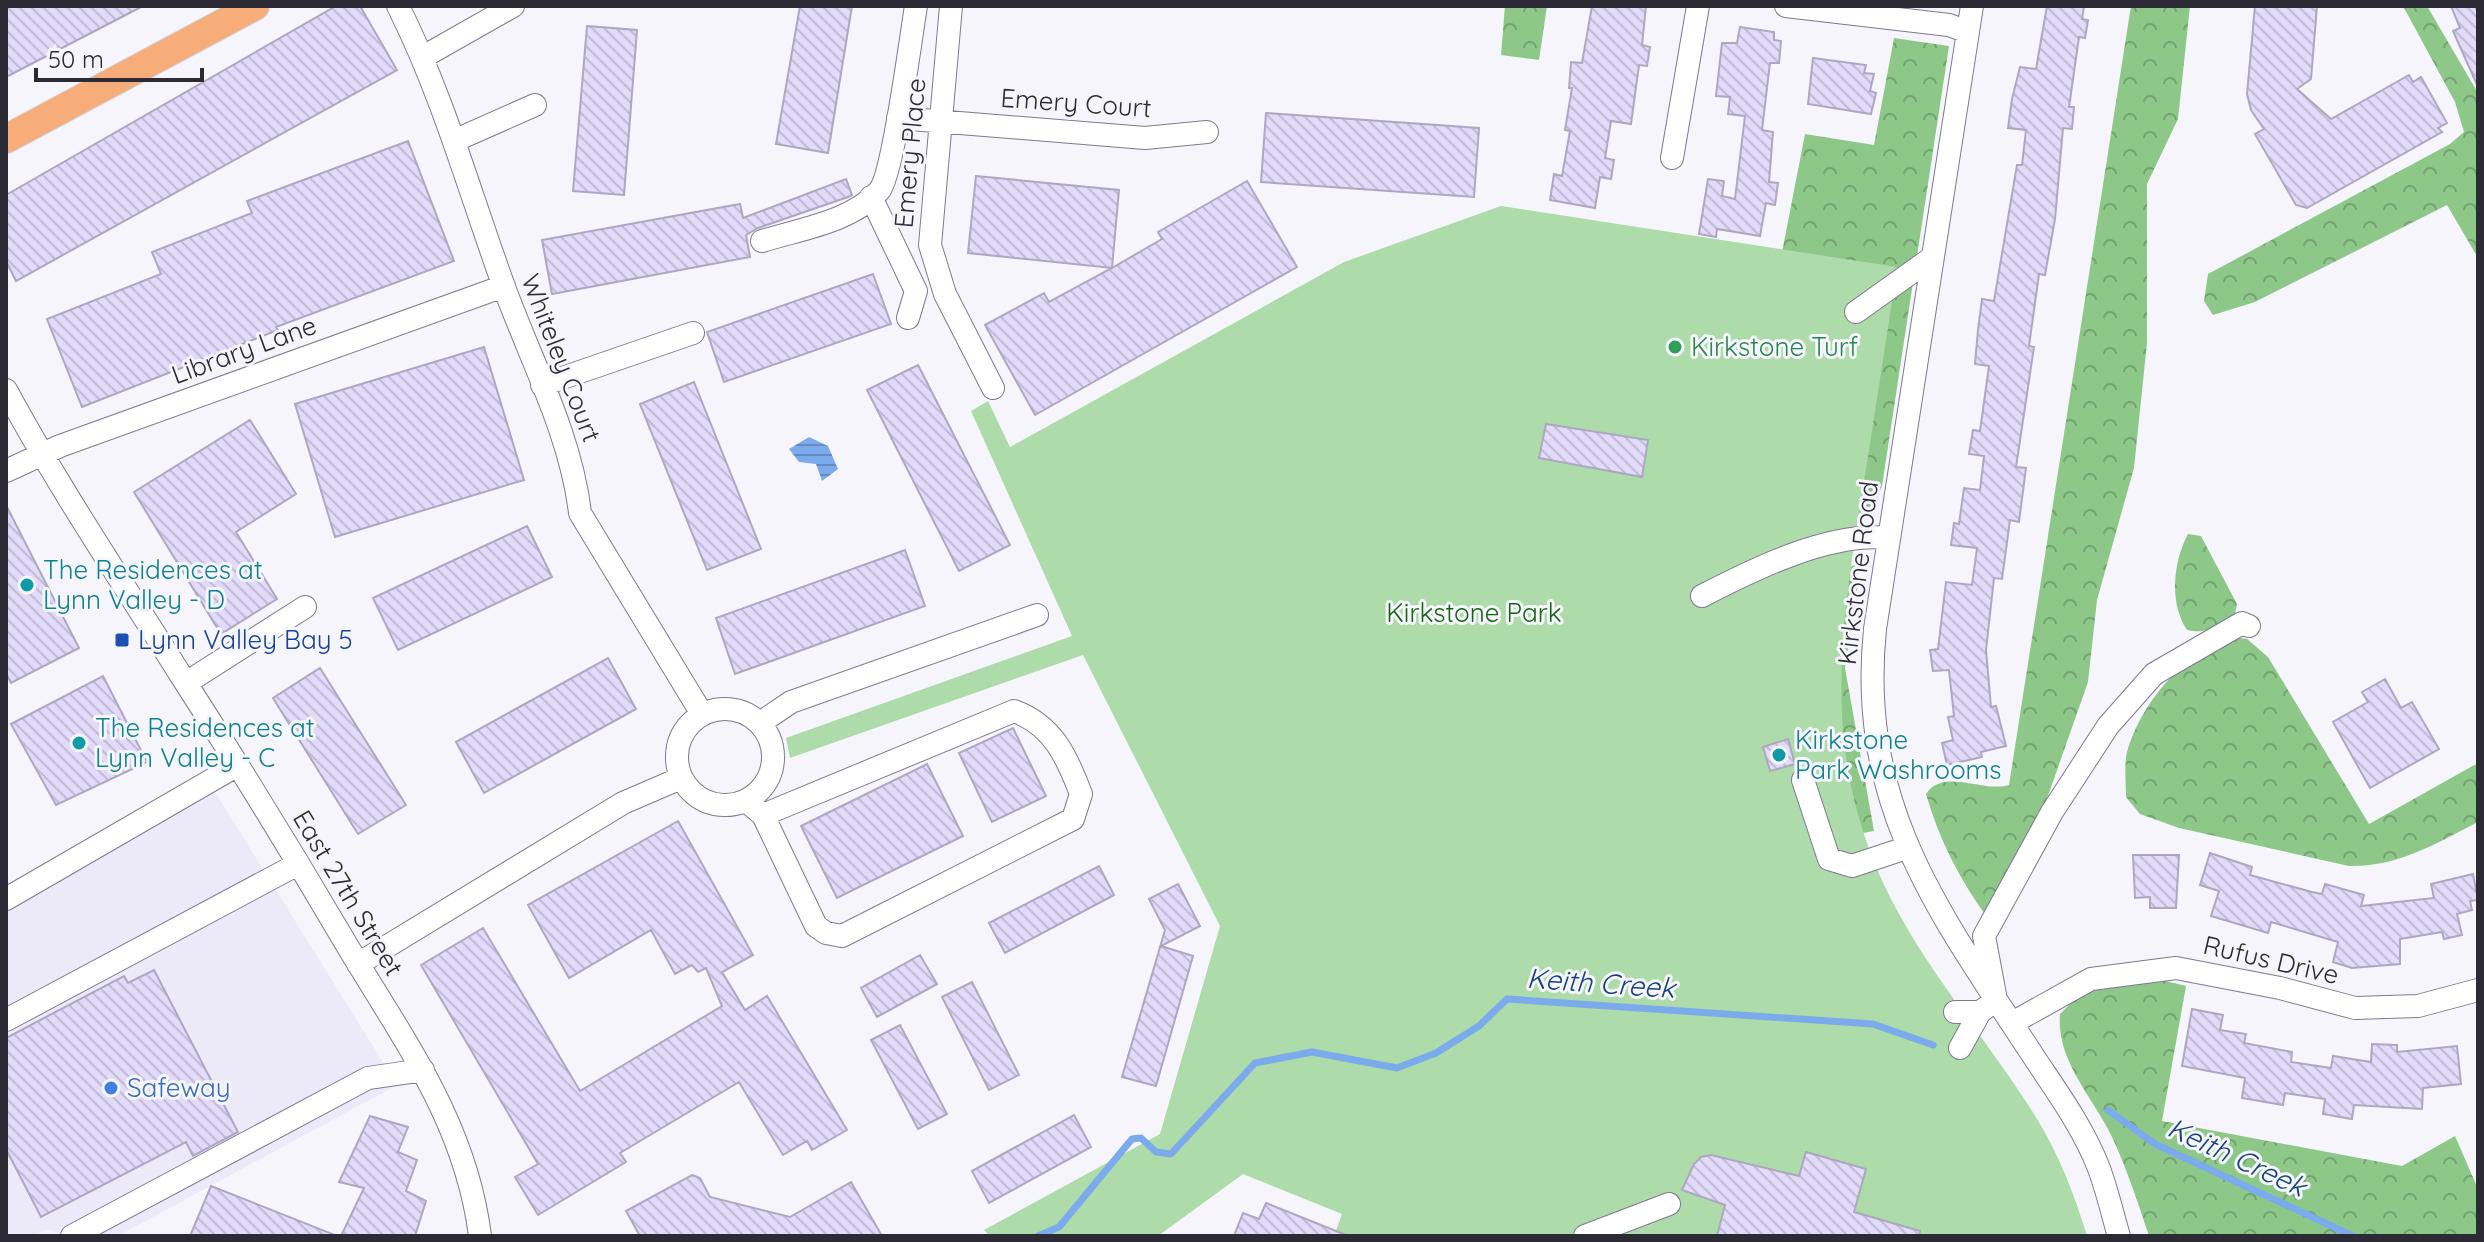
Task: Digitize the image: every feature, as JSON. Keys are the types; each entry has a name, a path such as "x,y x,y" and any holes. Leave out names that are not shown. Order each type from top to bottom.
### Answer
{"main road":[{"path":"6,139 255,6"}],"street":[{"name":"Whiteley Court","path":"398,6 423,57 456,140 504,286 576,475 580,513 702,714"},
{"path":"423,57 513,6"},
{"path":"762,241 853,212 881,189 898,118 916,6"},
{"name":"Emery Place","path":"951,6 930,245 945,294 993,388"},
{"path":"1672,158 1698,6"},
{"path":"1786,6 1949,25 1968,32"},
{"name":"Kirkstone Road","path":"1972,6 1888,538 1873,653 1875,722 1882,768 1906,848 1988,1006 2012,1023 2073,1117 2098,1165 2119,1236"},
{"path":"456,140 535,105"},
{"name":"Emery Court","path":"898,118 1145,138 1207,132"},
{"path":"871,197 916,291 908,318"},
{"path":"1856,312 1933,257"},
{"name":"Library Lane","path":"6,471 41,454 504,286"},
{"path":"542,385 693,333"},
{"name":"East 27th Street","path":"6,390 41,454 186,683 423,1070 460,1145 480,1236"},
{"path":"1702,596 1831,541 1868,536 1888,538"},
{"path":"186,683 305,607"},
{"path":"760,723 791,702 1037,615"},
{"path":"1960,1048 1988,1006 1984,936 2052,812 2108,726 2154,674 2242,623 2249,626"},
{"path":"755,808 774,758 770,739 760,723 738,711 722,709 702,714 684,731 678,746 681,778 692,793 709,803 755,808 1014,711 1036,719 1055,739 1081,794 1073,819 842,936 826,933 816,926 755,808"},
{"path":"6,899 236,766"},
{"path":"358,964 623,803 681,778"},
{"path":"1803,780 1829,859 1852,866 1906,848"},
{"path":"6,1020 298,864"},
{"name":"Rufus Drive","path":"2012,1023 2091,979 2176,968 2280,988 2355,1008 2418,1006 2478,990"},
{"path":"1955,1012 1988,1006"},
{"path":"72,1236 368,1078 423,1070"},
{"path":"1585,1236 1669,1204"}],"shaded area":[{"path":"215,792 397,1085 118,1236 68,1236 47,1229 33,1236 6,1236 6,903"}],"green space":[{"path":"1505,6 1547,6 1539,60 1501,55"},
{"path":"2131,6 2190,6 2178,119 2147,184 2147,343 2134,468 2097,600 2088,682 2043,810 1989,920 1952,860 1926,794 1942,782 1999,787 2009,785"},
{"path":"2403,6 2427,6 2478,93 2478,258 2447,205 2255,302 2213,315 2204,301 2208,274 2450,144 2464,132 2455,102"},
{"path":"1894,38 1949,46 1882,486 1872,504 1854,516 1778,273 1805,134 1874,145"},
{"name":"Kirkstone Park","path":"1501,206 1897,267 1847,599 1842,698 1845,747 1853,796 1868,846 1890,897 1922,953 2043,1128 2065,1173 2087,1236 1334,1236 1342,1214 1243,1174 1158,1236 990,1236 984,1230 1160,1134 1220,926 1083,655 790,758 786,738 1072,636 971,411 988,401 1010,447 1344,262"},
{"path":"2188,534 2201,536 2237,604 2234,618 2206,631 2187,630 2177,608 2176,570"},
{"path":"1858,563 1858,584 1845,668 1874,831 1863,833 1791,596"},
{"path":"2228,636 2247,639 2268,657 2369,824 2478,763 2478,822 2400,858 2384,863 2349,866 2179,828 2140,814 2126,797 2125,768 2133,734 2166,683 2195,656"},
{"path":"2149,977 2186,986 2162,1121 2402,1166 2455,1136 2478,1189 2478,1236 2149,1236 2112,1137 2070,1063 2060,1031 2060,1014 2095,979"}],"water":[{"path":"809,437 828,446 838,469 822,481 816,464 799,462 789,449"}],"building":[{"path":"6,6 143,6 6,77"},
{"path":"336,6 360,6 397,70 16,281 6,261 6,195"},
{"path":"800,6 852,6 828,153 776,144"},
{"path":"1592,6 1646,6 1642,45 1650,47 1647,66 1639,65 1631,124 1611,121 1605,158 1614,160 1611,179 1600,177 1595,208 1550,200 1554,174 1562,176 1570,131 1565,130 1572,88 1569,88 1571,62 1582,63"},
{"path":"2047,6 2084,6 2082,19 2088,20 2085,38 2079,37 2069,107 2074,107 2072,129 2063,128 2055,219 2045,275 2039,274 2029,346 2034,347 2016,467 2026,468 2019,522 2010,520 2002,579 1994,578 1986,650 1991,707 1996,706 2006,746 1981,752 1982,757 1947,765 1942,743 1953,740 1948,717 1954,716 1949,670 1933,671 1930,650 1938,649 1946,582 1972,585 1977,548 1951,545 1954,523 1959,524 1964,488 1980,490 1984,456 1969,454 1973,430 1980,431 1989,366 1975,364 1982,299 1994,301 2017,165 2022,165 2026,130 2008,128 2012,99 2020,67 2036,69"},
{"path":"2255,6 2317,6 2311,79 2297,89 2331,119 2409,75 2413,82 2421,77 2447,123 2438,128 2442,132 2307,208 2296,205 2255,134 2264,129 2251,110 2247,94"},
{"path":"2451,6 2475,6 2478,13 2478,87 2453,31 2460,28"},
{"path":"587,26 637,30 624,195 573,191"},
{"path":"1740,27 1774,32 1774,40 1781,41 1779,63 1770,63 1762,130 1773,132 1769,182 1778,183 1775,205 1766,203 1760,236 1717,229 1716,237 1699,234 1708,179 1724,181 1722,196 1735,199 1745,116 1728,114 1730,97 1716,96 1722,43 1737,43"},
{"path":"1813,58 1866,65 1864,73 1874,74 1870,91 1876,93 1871,114 1808,104"},
{"path":"1266,113 1479,128 1474,197 1261,182"},
{"path":"408,141 454,261 276,327 278,330 82,407 47,319 161,274 152,252 252,213 247,201"},
{"path":"976,176 1119,190 1112,268 968,253"},
{"path":"846,179 852,195 746,235 750,257 552,294 542,240 740,204 743,218"},
{"path":"1247,181 1297,267 1035,415 985,325 1044,293 1049,302 1112,268 1162,239 1158,232"},
{"path":"873,274 891,324 724,382 707,332"},
{"path":"484,347 524,480 335,537 295,404"},
{"path":"918,365 1010,545 959,571 867,390"},
{"path":"694,382 761,549 707,570 640,404"},
{"path":"250,420 296,494 236,532 277,599 221,634 134,492"},
{"path":"1546,424 1648,440 1642,477 1539,458"},
{"name":"The Residences at Lynn Valley - D","path":"6,505 79,648 11,683 6,673"},
{"path":"527,526 552,577 398,650 373,598"},
{"path":"905,550 925,606 735,674 716,618"},
{"path":"608,658 636,709 484,793 456,742"},
{"path":"320,668 406,805 358,834 273,698"},
{"name":"The Residences at Lynn Valley - C","path":"103,676 147,762 56,805 11,724"},
{"path":"2385,679 2401,708 2412,702 2439,749 2370,788 2333,722 2368,702 2362,692"},
{"path":"1013,728 1046,796 992,822 959,753"},
{"name":"Kirkstone Park Washrooms","path":"1788,739 1795,764 1770,771 1763,747"},
{"path":"927,764 963,836 837,898 801,826"},
{"path":"678,821 753,955 722,972 745,1010 767,996 847,1130 812,1150 807,1141 783,1155 739,1082 620,1153 626,1162 538,1215 515,1177 538,1164 421,965 483,928 580,1091 722,1006 706,968 698,972 692,965 675,974 651,930 569,978 528,905"},
{"path":"2210,853 2252,867 2250,875 2312,892 2322,894 2325,884 2364,895 2361,906 2434,898 2431,884 2473,874 2478,900 2470,901 2472,910 2457,914 2462,935 2444,939 2442,932 2400,939 2400,964 2352,968 2333,962 2338,942 2271,922 2268,933 2211,916 2219,891 2200,885"},
{"path":"2133,855 2179,855 2176,908 2150,908 2150,897 2135,898"},
{"path":"1099,866 1114,895 1005,953 989,923"},
{"path":"1178,884 1200,926 1161,946 1193,956 1156,1086 1122,1077 1165,930 1149,899"},
{"path":"920,955 937,984 877,1017 861,988"},
{"name":"Safeway","path":"154,970 238,1132 193,1156 186,1142 41,1217 6,1149 6,1038 124,976 128,983"},
{"path":"972,982 1019,1075 989,1090 942,997"},
{"path":"2192,1009 2223,1015 2220,1030 2246,1034 2244,1043 2292,1052 2291,1062 2331,1068 2333,1056 2371,1062 2372,1044 2397,1045 2397,1052 2457,1046 2461,1084 2423,1088 2422,1109 2354,1105 2352,1119 2323,1114 2325,1099 2285,1093 2283,1105 2242,1098 2245,1078 2182,1066"},
{"path":"900,1025 947,1114 918,1129 871,1040"},
{"path":"1074,1115 1091,1147 989,1203 972,1171"},
{"path":"370,1116 408,1127 398,1152 417,1160 406,1191 426,1201 415,1236 341,1236 364,1188 339,1182"},
{"path":"1806,1152 1866,1169 1854,1212 1920,1231 1919,1236 1717,1236 1725,1205 1682,1190 1694,1164 1701,1157 1711,1155 1799,1176"},
{"path":"692,1175 700,1178 710,1197 790,1217 851,1182 882,1236 640,1236 626,1211"},
{"path":"211,1186 335,1235 190,1236"},
{"path":"1266,1203 1346,1236 1234,1236 1243,1213 1259,1219"}],"waterway":[{"name":"Keith Creek","path":"1038,1236 1059,1227 1132,1139 1141,1138 1156,1152 1171,1154 1255,1063 1312,1052 1397,1068 1436,1053 1479,1026 1507,999 1873,1024 1933,1045"},
{"name":"Keith Creek","path":"2108,1110 2155,1144 2353,1236"}],"place":[{"name":"Kirkstone Turf","path":"1675,347"},
{"name":"The Residences at Lynn Valley - D","path":"27,585"},
{"name":"Lynn Valley Bay 5","path":"122,640"},
{"name":"The Residences at Lynn Valley - C","path":"79,743"},
{"name":"Kirkstone Park Washrooms","path":"1779,755"},
{"name":"Safeway","path":"111,1088"}]}
